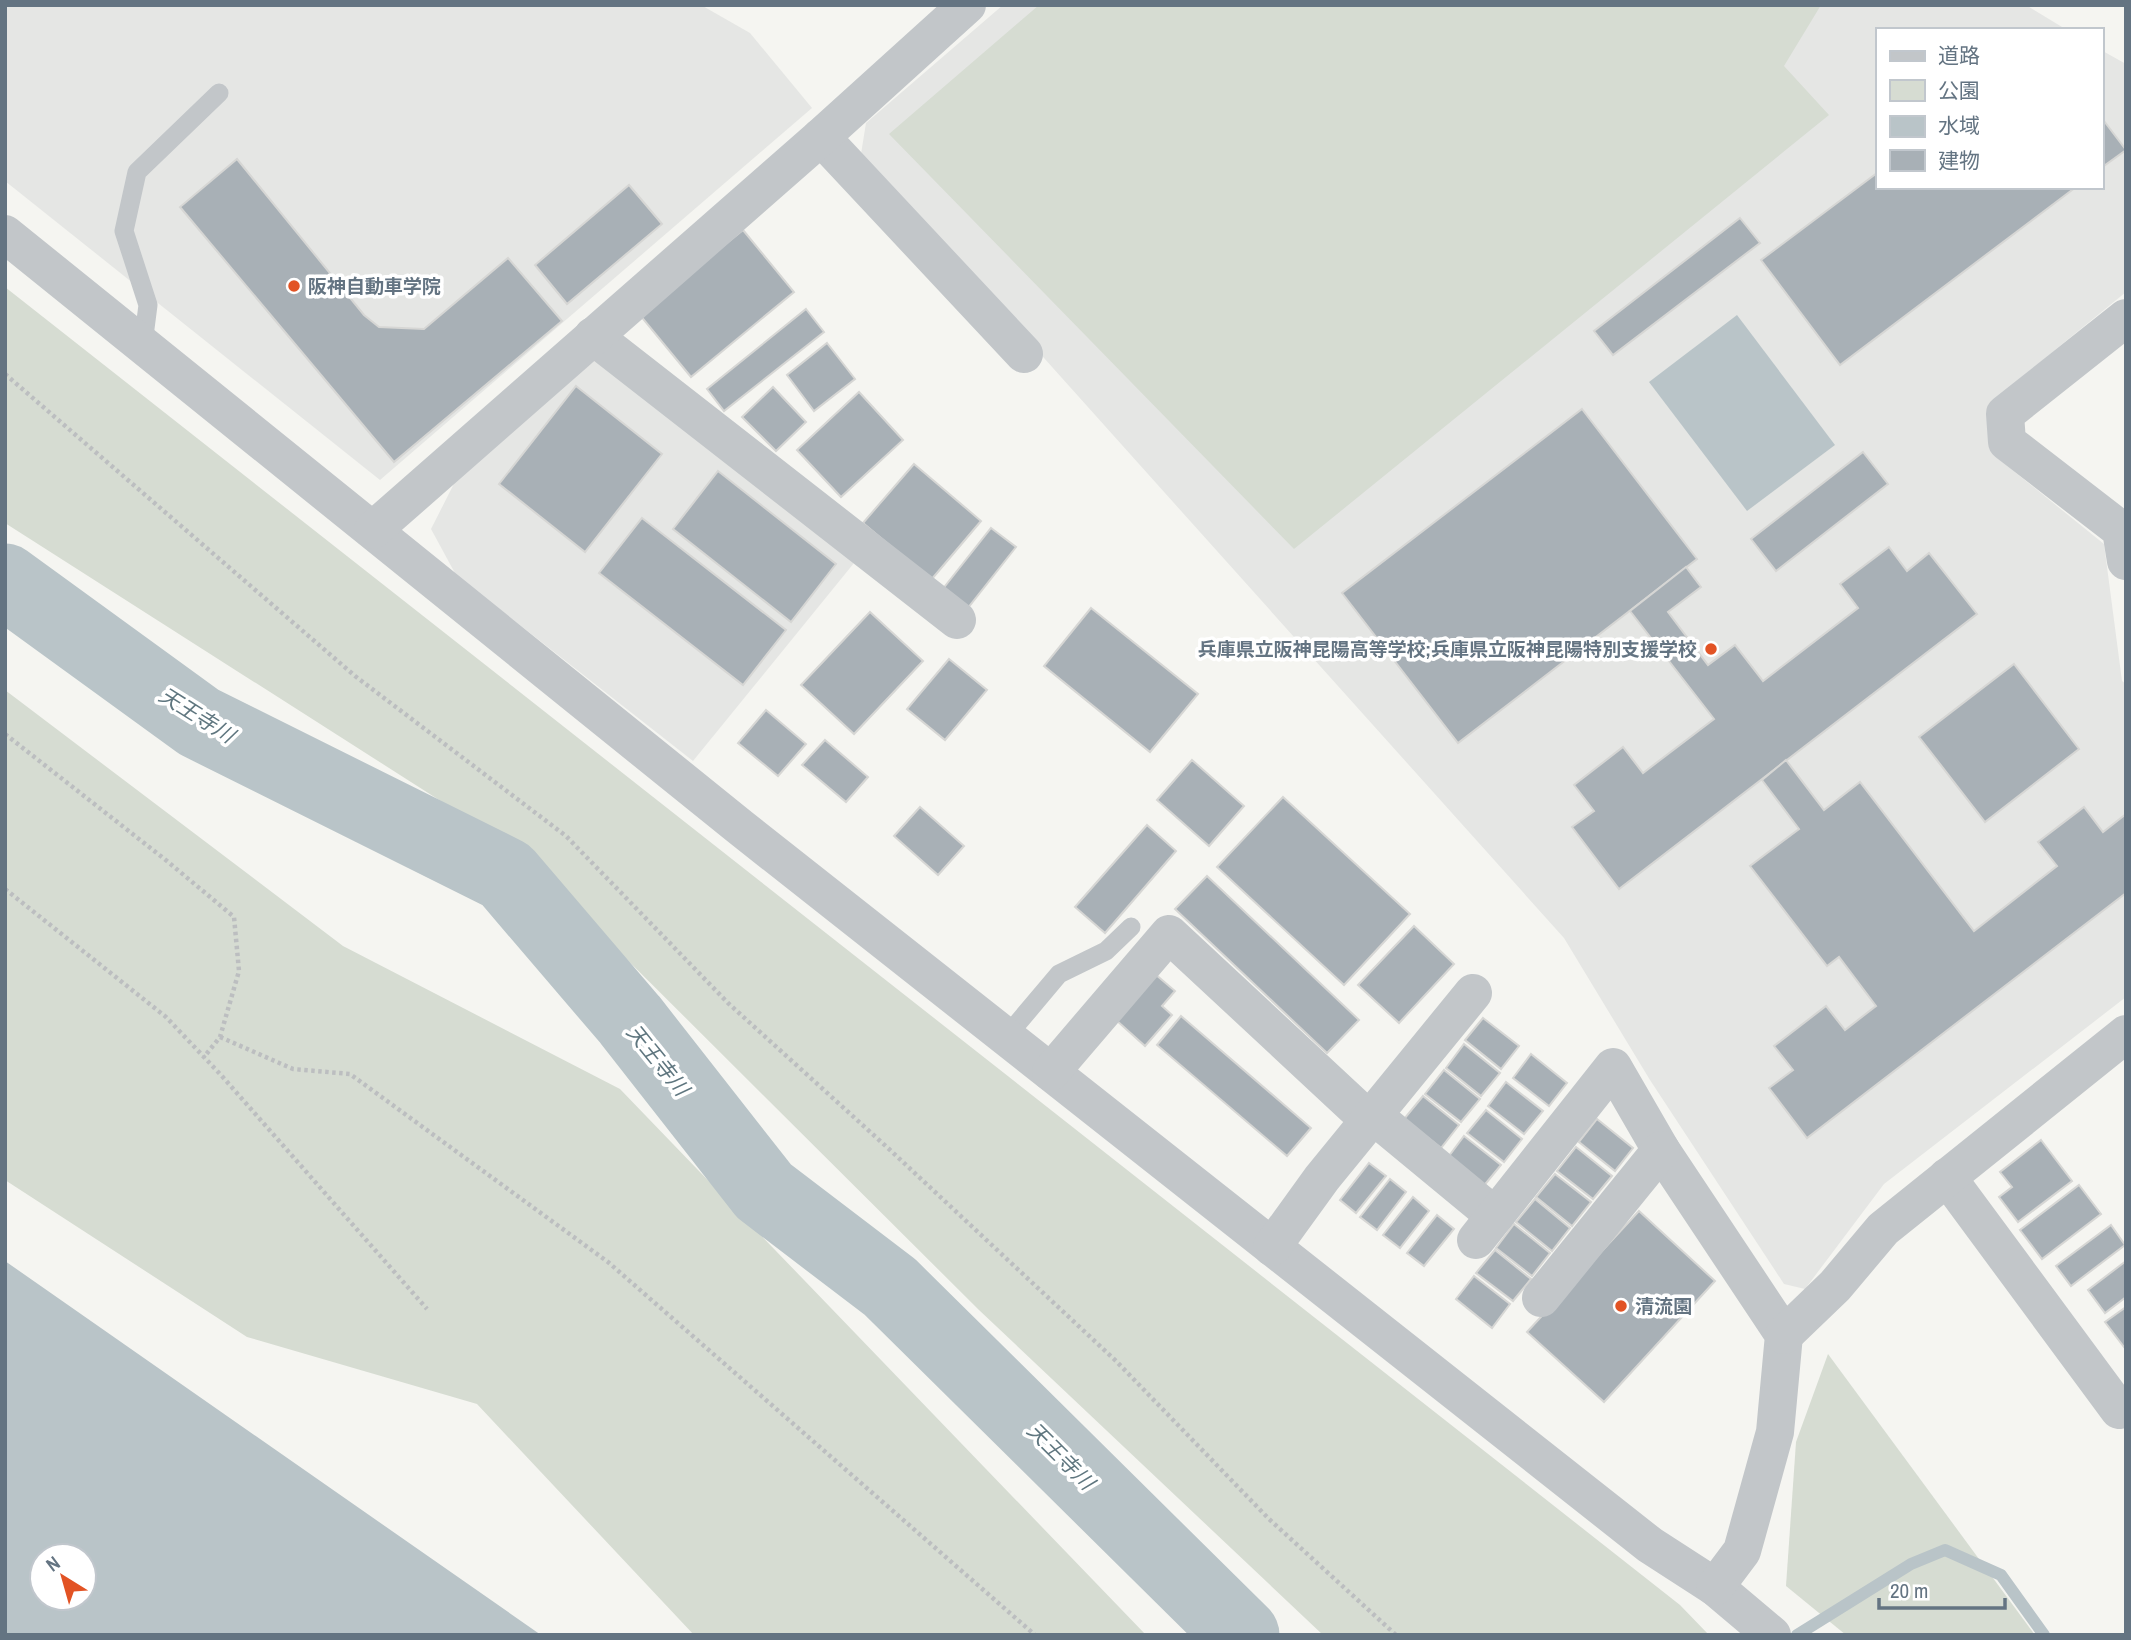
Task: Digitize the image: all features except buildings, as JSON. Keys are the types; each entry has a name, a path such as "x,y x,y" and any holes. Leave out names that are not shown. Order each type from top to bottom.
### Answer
{"street":[{"path":"373,530 821,137 967,5"},
{"path":"821,137 1024,354"},
{"path":"5,234 740,827 1650,1545 1715,1587 1766,1630"},
{"path":"2124,540 2007,442 2005,414 2126,318"},
{"path":"593,336 957,620"},
{"path":"1051,1072 1169,934 1205,988 1300,1075 1372,1119 1485,1228 1613,1067 1661,1150 1784,1335 1775,1432 1742,1551 1715,1587"},
{"path":"1272,1247 1322,1178 1472,993"},
{"path":"1784,1335 1835,1286 1883,1229 2126,1034"},
{"path":"1541,1298 1661,1150"},
{"path":"1947,1177 2119,1410"}],"lane":[{"path":"143,344 148,304 124,231 137,172 219,93"},
{"path":"1006,1037 1059,974 1106,951 1131,927"}],"path":[{"path":"5,374 355,676 566,836 729,1003 1106,1352 1269,1519 1396,1635"},
{"path":"5,734 234,917 239,971 220,1037 204,1057"},
{"path":"5,889 166,1017 427,1309"},
{"path":"220,1037 293,1069 350,1074 608,1262 1035,1635"}],"shaded area":[{"name":"阪神自動車学院","path":"5,5 701,5 750,33 812,108 380,480 5,181"},
{"name":"兵庫県立阪神昆陽高等学校;兵庫県立阪神昆陽特別支援学校","path":"1003,5 2026,5 2064,28 1876,28 1876,189 2103,189 2103,51 2126,64 2126,292 1990,403 1995,456 2104,544 2122,681 2126,684 2126,997 1884,1184 1805,1289 1784,1284 1650,1080 1564,938 861,154 866,123"},
{"path":"601,356 854,563 693,761 456,575 431,529 465,462"}],"green space":[{"path":"1039,5 1821,5 1784,66 1829,115 1294,549 889,134"},
{"path":"5,287 1680,1605 1709,1635 1323,1635 979,1310 516,849 5,523"},
{"path":"5,690 343,946 620,1089 1146,1635 694,1635 477,1404 247,1337 5,1180"},
{"path":"1828,1354 2035,1635 1846,1635 1786,1586 1796,1442"}],"water":[{"path":"1737,315 1835,445 1747,511 1649,382"},
{"path":"5,1261 541,1635 5,1635"}],"waterway":[{"name":"天王寺川","path":"5,581 199,722 506,875 630,1020 764,1191 890,1287 1242,1635"},
{"path":"1797,1635 1911,1564 1945,1550 2001,1575 2044,1635"}],"place":[{"name":"阪神自動車学院","path":"294,286"},
{"name":"兵庫県立阪神昆陽高等学校;兵庫県立阪神昆陽特別支援学校","path":"1711,649"},
{"name":"清流園","path":"1621,1306"}]}
